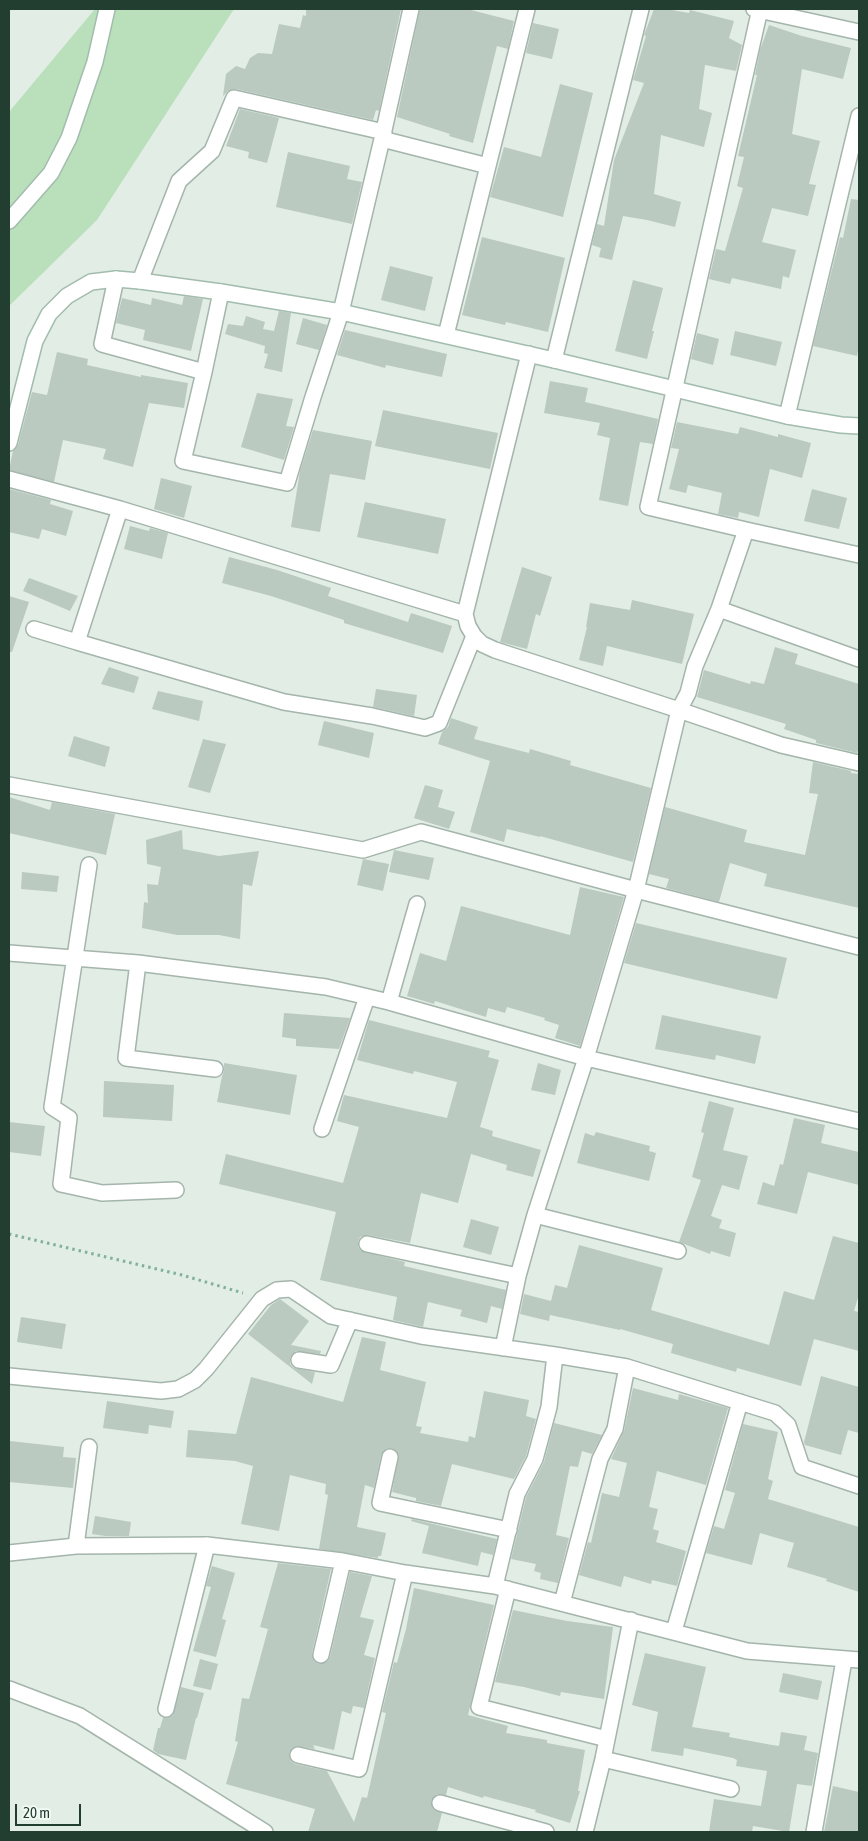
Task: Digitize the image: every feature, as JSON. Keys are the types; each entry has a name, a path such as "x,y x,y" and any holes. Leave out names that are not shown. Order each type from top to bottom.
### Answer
{"street":[{"path":"9,221 51,173 70,138 95,62 107,9"},
{"path":"221,292 183,461 288,483 313,397 341,312 411,9"},
{"path":"446,334 527,9"},
{"path":"554,360 641,9"},
{"path":"859,32 758,9 648,507 859,555"},
{"path":"140,280 179,181 212,151 234,98 383,136 488,166"},
{"path":"787,416 859,116"},
{"path":"9,443 36,341 49,314 67,296 92,282 116,279 140,280 341,312 446,334 787,416 859,426"},
{"path":"116,279 102,344 204,372"},
{"path":"529,354 465,614 468,626 474,636 482,644 495,650 782,745 859,763"},
{"path":"9,479 120,509 465,614"},
{"path":"77,642 120,509"},
{"path":"503,1348 518,1276 535,1215 586,1058 636,890 679,710 688,693 695,666 718,609 746,530"},
{"path":"718,609 859,660"},
{"path":"34,629 284,702 372,716 425,728 439,723 474,636"},
{"path":"9,785 362,850 421,832 859,947"},
{"path":"89,865 52,1106 70,1118 61,1184 102,1193 176,1190"},
{"path":"390,1002 416,904"},
{"path":"9,953 138,963 326,987 390,1002 586,1058 859,1122"},
{"path":"138,963 126,1058 215,1069"},
{"path":"322,1129 367,997"},
{"path":"535,1215 678,1251"},
{"path":"367,1244 518,1276"},
{"path":"9,1376 161,1391 178,1389 195,1380 262,1299 277,1290 291,1289 331,1316 421,1336 627,1367 775,1413 788,1425 802,1467 859,1486"},
{"path":"299,1360 331,1366 350,1320"},
{"path":"554,1355 549,1407 535,1459 517,1494 509,1530 502,1588 479,1708 607,1739"},
{"path":"562,1603 600,1459 615,1429 627,1367"},
{"path":"674,1631 740,1402"},
{"path":"76,1546 89,1447"},
{"path":"390,1457 380,1503 509,1530"},
{"path":"166,1709 207,1545"},
{"path":"9,1553 76,1546 207,1545 343,1561 502,1588 747,1651 852,1660 814,1832"},
{"path":"320,1655 343,1561"},
{"path":"298,1755 359,1769 405,1573"},
{"path":"585,1832 603,1759 631,1620"},
{"path":"9,1689 80,1716 265,1832"},
{"path":"603,1759 731,1789"},
{"path":"440,1804 546,1832"}],"path":[{"path":"9,1234 182,1275 262,1299"}],"green space":[{"path":"95,9 234,9 97,220 9,306 9,112"}],"building":[{"path":"306,9 401,9 379,111 376,110 373,120 236,89 228,91 223,96 226,74 236,66 245,69 250,58 258,53 272,54 279,24 300,28 303,15 306,16"},
{"path":"420,9 467,9 514,21 508,49 497,46 473,143 397,117"},
{"path":"654,9 689,13 690,10 734,21 729,38 742,45 736,71 705,65 699,109 712,113 704,147 661,135 654,194 681,202 675,227 623,216 612,260 599,257 601,248 592,245 597,224 604,226 614,160 644,83 633,80 646,36 644,35"},
{"path":"533,23 559,29 552,59 526,53"},
{"path":"769,25 802,36 851,48 843,79 802,69 792,134 820,141 809,184 816,185 808,216 772,208 762,242 796,250 789,278 783,276 781,289 732,278 730,284 709,279 716,249 725,251 743,188 737,186 744,157 738,156 757,75 755,75 760,50"},
{"path":"560,84 593,93 563,217 490,197 504,147 541,157"},
{"path":"240,109 279,118 267,163 248,158 249,152 226,146"},
{"path":"288,152 350,166 347,179 362,182 352,224 276,207"},
{"path":"851,199 859,200 859,346 857,356 813,346 840,237 843,238"},
{"path":"482,237 565,258 548,332 506,322 505,325 462,315"},
{"path":"390,266 433,277 425,311 381,300"},
{"path":"633,280 663,288 647,359 615,351"},
{"path":"184,296 203,299 191,351 143,340 145,330 116,323 122,298 151,305 152,298 182,305"},
{"path":"279,311 291,313 282,372 264,368 268,354 264,353 265,346 225,334 228,324 243,326 246,316 265,322 263,329 274,331"},
{"path":"303,318 327,325 319,350 296,344"},
{"path":"345,330 447,354 442,377 386,365 385,368 337,355"},
{"path":"735,331 782,342 776,366 730,355"},
{"path":"697,333 719,339 713,365 691,359"},
{"path":"57,352 88,359 87,365 141,377 141,375 188,383 184,408 149,403 133,467 103,459 106,449 63,440 54,482 9,470 13,451 18,445 32,392 47,395"},
{"path":"550,381 588,388 585,402 658,419 653,444 640,442 628,506 599,500 610,438 597,435 600,423 544,413"},
{"path":"257,393 293,399 286,426 294,427 284,460 241,447"},
{"path":"383,410 498,433 490,469 375,446"},
{"path":"677,422 738,434 740,427 778,437 778,434 811,443 802,478 770,469 759,517 739,512 738,518 718,514 722,493 688,485 686,493 669,489 679,449 671,448"},
{"path":"313,430 372,441 365,480 330,474 320,532 291,527 300,471"},
{"path":"161,478 192,486 184,518 154,509"},
{"path":"9,489 51,500 50,504 73,511 66,536 42,529 39,539 9,532"},
{"path":"812,489 847,498 839,529 804,521"},
{"path":"365,502 446,519 438,554 357,537"},
{"path":"130,526 149,531 150,528 168,533 162,559 124,549"},
{"path":"229,557 277,570 331,588 328,596 408,622 411,613 452,626 443,653 344,623 344,620 271,596 222,583"},
{"path":"522,567 552,577 540,616 536,614 527,649 500,642"},
{"path":"29,578 78,596 70,611 23,591"},
{"path":"9,596 29,602 12,652 9,652"},
{"path":"632,600 694,614 682,664 607,646 603,666 579,660 587,627 590,603 630,610"},
{"path":"775,647 798,654 795,664 859,684 859,747 857,753 816,743 816,740 784,729 786,724 697,697 704,670 750,684 751,681 764,684"},
{"path":"109,667 139,677 134,693 101,684"},
{"path":"376,689 417,695 414,716 373,707"},
{"path":"158,691 203,701 199,721 152,709"},
{"path":"451,718 478,727 474,739 529,753 530,749 571,761 570,765 651,788 633,862 540,836 507,829 504,842 470,832 490,761 438,744 442,732 448,727"},
{"path":"324,721 374,733 369,758 318,745"},
{"path":"74,736 110,747 105,767 68,756"},
{"path":"203,739 226,744 210,793 188,787"},
{"path":"813,762 859,774 859,908 764,886 767,874 730,863 719,902 666,888 669,879 649,874 665,807 747,830 744,842 805,855 818,794 809,793"},
{"path":"425,785 443,790 438,807 455,812 449,829 414,818"},
{"path":"9,797 50,810 52,802 115,814 106,855 9,833"},
{"path":"182,830 183,849 219,856 259,851 252,886 243,884 240,939 219,935 177,935 142,928 144,902 148,903 147,884 158,885 161,867 147,864 146,840"},
{"path":"394,850 434,858 429,880 389,872"},
{"path":"363,859 389,864 383,891 357,885"},
{"path":"22,872 59,876 57,892 21,889"},
{"path":"580,887 624,897 580,1046 555,1038 559,1025 544,1020 545,1018 507,1007 505,1013 488,1008 486,1017 435,1001 434,1004 407,996 420,953 446,961 461,906 570,935"},
{"path":"636,923 787,958 777,999 624,963"},
{"path":"284,1013 350,1018 339,1049 296,1046 296,1039 282,1037"},
{"path":"662,1015 761,1036 755,1064 716,1055 715,1060 655,1049"},
{"path":"369,1020 490,1051 488,1057 499,1060 480,1127 493,1131 492,1136 541,1150 533,1177 506,1170 507,1165 471,1154 458,1203 421,1193 410,1243 368,1235 360,1237 358,1242 358,1247 361,1251 405,1262 404,1266 506,1290 502,1309 491,1306 487,1323 460,1316 462,1310 428,1302 423,1327 393,1320 397,1297 320,1280 336,1212 219,1184 226,1154 343,1183 359,1127 337,1121 344,1095 447,1118 457,1082 414,1071 413,1074 357,1060"},
{"path":"224,1063 297,1075 290,1115 217,1102"},
{"path":"538,1063 561,1070 555,1095 531,1090"},
{"path":"104,1081 174,1085 172,1121 103,1117"},
{"path":"709,1101 734,1108 723,1150 748,1156 739,1190 722,1185 711,1216 722,1220 719,1228 736,1233 730,1257 711,1251 710,1254 679,1242 701,1180 692,1177 704,1133 701,1132"},
{"path":"794,1118 825,1125 821,1143 859,1152 859,1185 808,1172 797,1214 757,1204 763,1182 774,1186 780,1164 783,1165"},
{"path":"9,1122 45,1126 41,1156 9,1152"},
{"path":"596,1132 650,1146 649,1151 656,1153 649,1181 577,1163 585,1133 594,1136"},
{"path":"471,1219 499,1227 491,1255 463,1247"},
{"path":"833,1236 859,1243 859,1294 854,1311 859,1312 859,1351 814,1339 801,1386 737,1368 736,1372 671,1353 673,1344 620,1329 550,1315 549,1321 520,1314 524,1294 551,1301 555,1285 567,1288 579,1245 663,1268 651,1310 769,1345 784,1291 814,1300"},
{"path":"280,1299 309,1321 291,1345 321,1351 320,1354 296,1351 290,1358 290,1364 294,1368 315,1372 312,1384 248,1334 271,1305"},
{"path":"21,1317 66,1324 62,1349 17,1342"},
{"path":"362,1337 386,1342 380,1370 426,1382 416,1426 422,1427 420,1433 468,1442 469,1436 475,1438 484,1391 529,1400 526,1416 536,1419 526,1456 514,1479 452,1464 441,1506 416,1501 416,1498 392,1492 399,1455 392,1448 387,1448 381,1455 374,1488 365,1485 357,1527 386,1533 381,1556 378,1556 378,1558 319,1549 328,1495 325,1494 326,1484 290,1475 279,1531 241,1524 253,1466 235,1461 186,1457 188,1430 236,1434 251,1377 343,1402"},
{"path":"821,1376 859,1387 859,1433 848,1430 841,1455 805,1445 804,1442"},
{"path":"633,1388 678,1400 679,1394 728,1408 706,1485 657,1471 649,1507 658,1509 653,1529 659,1531 656,1542 686,1551 677,1586 652,1580 651,1584 624,1576 621,1587 579,1575 588,1542 591,1543 602,1493 619,1497 627,1463 611,1459 624,1431"},
{"path":"107,1401 174,1411 171,1428 149,1425 148,1434 103,1428"},
{"path":"554,1423 602,1435 592,1454 582,1451 578,1467 570,1466 556,1535 569,1538 558,1583 540,1579 541,1573 534,1571 536,1564 511,1559 526,1497 544,1462"},
{"path":"743,1424 778,1432 768,1479 773,1481 768,1499 859,1527 859,1592 826,1581 827,1579 787,1567 794,1543 760,1533 752,1565 706,1553 714,1526 724,1529 735,1493 725,1490"},
{"path":"10,1441 64,1447 63,1457 76,1458 73,1488 9,1482"},
{"path":"95,1516 131,1522 129,1536 92,1534"},
{"path":"412,1519 497,1539 493,1555 481,1552 478,1566 422,1553 429,1526 411,1521"},
{"path":"278,1563 331,1569 312,1653 314,1661 319,1664 327,1662 330,1657 350,1572 372,1576 360,1617 374,1620 364,1655 375,1658 364,1708 353,1706 351,1714 342,1711 334,1750 313,1745 315,1749 296,1746 289,1753 291,1761 295,1764 327,1771 354,1822 362,1797 367,1798 386,1713 382,1712 394,1662 397,1663 406,1629 414,1588 494,1605 468,1715 508,1726 506,1733 547,1740 547,1743 585,1750 578,1791 580,1791 570,1823 535,1812 536,1810 484,1796 483,1798 448,1787 446,1795 437,1794 431,1801 433,1809 442,1813 437,1832 308,1832 315,1809 226,1784 238,1742 235,1741 242,1698 249,1699 268,1629 260,1627"},
{"path":"212,1566 235,1573 222,1619 226,1620 216,1657 193,1651 211,1587 206,1586"},
{"path":"513,1610 567,1621 613,1627 604,1699 561,1692 560,1696 495,1682"},
{"path":"645,1653 706,1667 692,1727 730,1733 729,1737 779,1746 781,1732 807,1736 804,1750 818,1753 812,1786 797,1784 789,1832 753,1826 752,1832 709,1832 714,1799 761,1806 767,1771 736,1766 737,1760 733,1758 684,1748 683,1756 651,1751 658,1712 632,1705"},
{"path":"200,1659 218,1664 211,1690 193,1686"},
{"path":"783,1673 822,1681 818,1700 779,1692"},
{"path":"181,1687 204,1693 186,1760 158,1754 153,1750 158,1728 160,1728 163,1718 173,1715"},
{"path":"833,1786 859,1792 859,1832 824,1832"}]}
